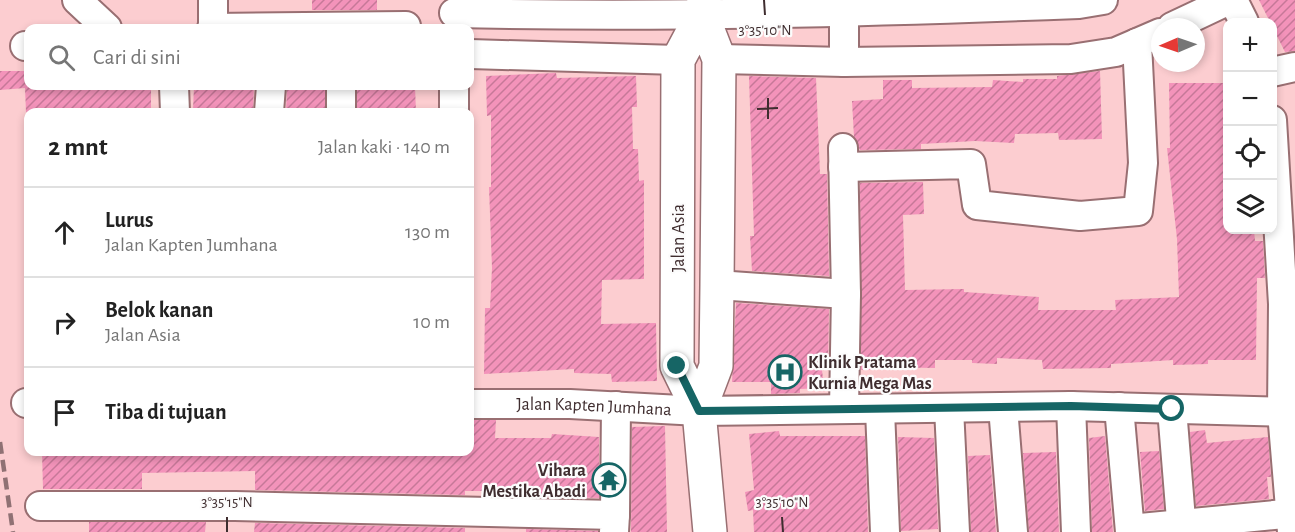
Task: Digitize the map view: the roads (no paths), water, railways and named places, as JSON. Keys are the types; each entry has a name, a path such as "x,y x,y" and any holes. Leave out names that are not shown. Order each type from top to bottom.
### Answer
{"main road":[{"path":"703,7 719,59"},
{"path":"678,60 703,7"},
{"name":"Jalan Asia","path":"699,411 716,366 719,59"},
{"name":"Jalan Asia","path":"678,60 677,366 699,411 710,532"}],"street":[{"path":"77,0 103,24"},
{"path":"213,0 213,24"},
{"path":"454,14 579,8 1079,4 1103,0"},
{"path":"1192,18 1231,0 1242,18"},
{"path":"844,6 844,62"},
{"path":"290,24 406,18"},
{"path":"719,59 844,62 1071,59 1116,52 1148,38 1143,163 1138,211 1080,216 977,205 971,164 843,157 846,294 844,409"},
{"path":"474,54 678,60"},
{"path":"1277,71 1295,67"},
{"path":"174,90 175,108"},
{"path":"269,108 271,90"},
{"path":"341,90 341,108"},
{"path":"454,90 454,108"},
{"path":"1119,407 1130,530 1292,520 1288,412 1289,304 1273,126"},
{"path":"717,285 846,294"},
{"name":"Jalan Kapten Jumhana","path":"474,404 616,406 699,411 1071,406 1288,412"},
{"path":"40,506 235,519 614,524 616,406"},
{"path":"1071,406 1076,532"},
{"path":"1003,407 1013,532"},
{"path":"949,408 955,532"},
{"path":"1172,409 1182,528"},
{"path":"880,410 885,532"}],"railway":[{"path":"0,442 13,532"}],"place":[{"name":"Klinik Pratama Kurnia Mega Mas","path":"785,372"},
{"name":"Vihara Mestika Abadi","path":"609,480"}]}
